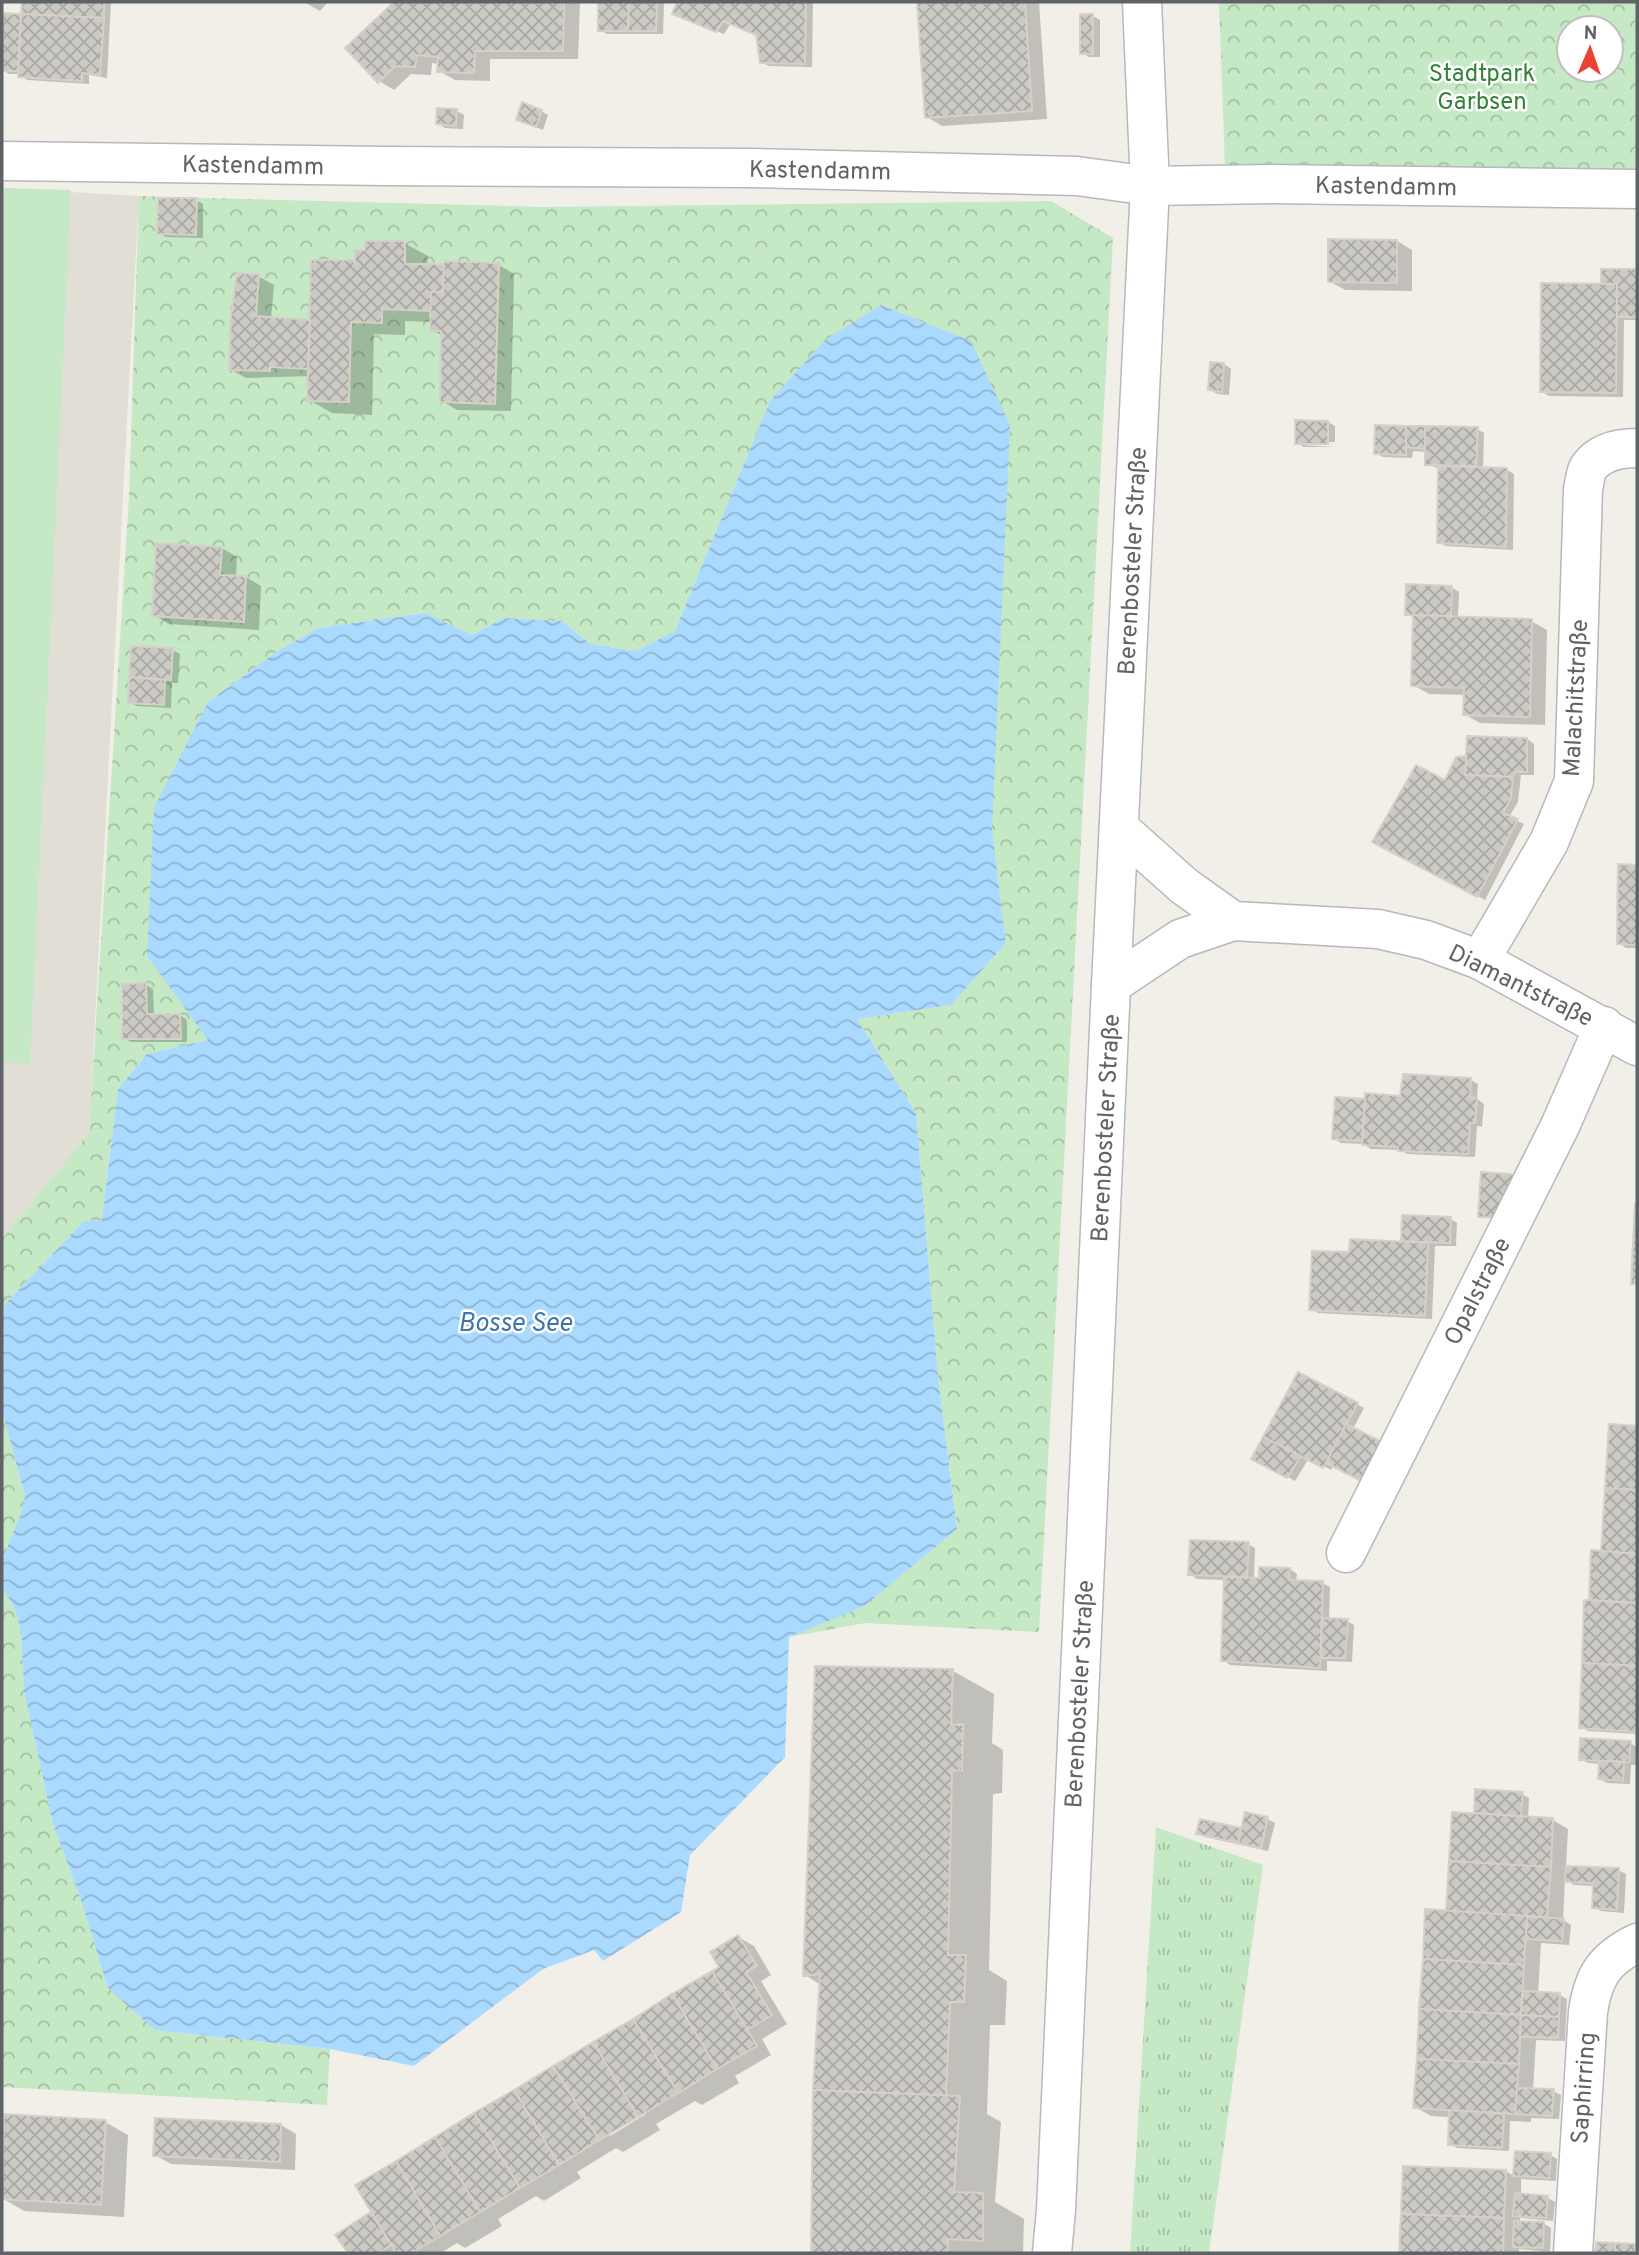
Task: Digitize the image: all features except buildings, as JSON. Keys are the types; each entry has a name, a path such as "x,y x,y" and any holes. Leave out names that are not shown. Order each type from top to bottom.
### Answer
{"street":[{"name":"Berenbosteler Straße","path":"1052,2253 1150,186 1142,2"},
{"name":"Kastendamm","path":"2,160 752,168 1077,176 1150,186 1272,184 1637,189"},
{"name":"Malachitstraße","path":"1480,960 1549,842 1574,781 1583,489 1588,468 1604,454 1637,448"},
{"path":"1119,828 1184,886 1233,921"},
{"name":"Diamantstraße","path":"1111,985 1180,939 1233,921 1378,929 1426,940 1480,960 1637,1046"},
{"name":"Opalstraße","path":"1346,1553 1554,1138 1604,1026"},
{"name":"Saphirring","path":"1573,2253 1588,2012 1592,1986 1609,1962 1637,1943"}],"shaded area":[{"path":"2,188 139,196 89,1133 2,1239"}],"green space":[{"name":"Stadtpark Garbsen","path":"1219,2 1637,2 1637,176 1225,167"},
{"path":"3,188 71,190 30,1064 2,1062"},
{"path":"139,196 543,207 1051,201 1113,238 1039,1632 865,1623 789,1637 863,1607 957,1528 938,1377 916,1113 857,1019 951,1005 1006,943 992,829 770,401 675,631 636,651 590,644 562,621 504,618 472,635 424,613 318,628 276,652 208,702 209,1040 147,1054 118,1089 102,1220 84,1221 5,1304 2,1314 2,1239 89,1133 129,497"},
{"path":"2,1411 25,1496 22,1511 2,1561"},
{"path":"2,1575 3,1588 14,1607 21,1629 24,1691 53,1824 82,1903 155,2030 330,2049 327,2105 2,2087"},
{"path":"1156,1827 1263,1865 1209,2253 1130,2253"}],"water":[{"name":"Bosse See","path":"881,305 971,341 1010,425 992,829 1006,943 951,1005 857,1019 916,1113 938,1377 957,1529 863,1607 789,1637 785,1757 690,1855 681,1912 603,1961 594,1950 543,1969 414,2066 330,2049 155,2030 108,1988 82,1903 53,1824 24,1691 21,1629 14,1607 3,1588 2,1561 22,1511 25,1496 2,1411 2,1314 5,1304 84,1221 102,1220 118,1089 147,1054 208,1040 147,956 154,808 208,702 276,652 318,628 425,613 472,635 504,618 562,621 590,644 636,651 675,631 770,401 825,340"}]}
